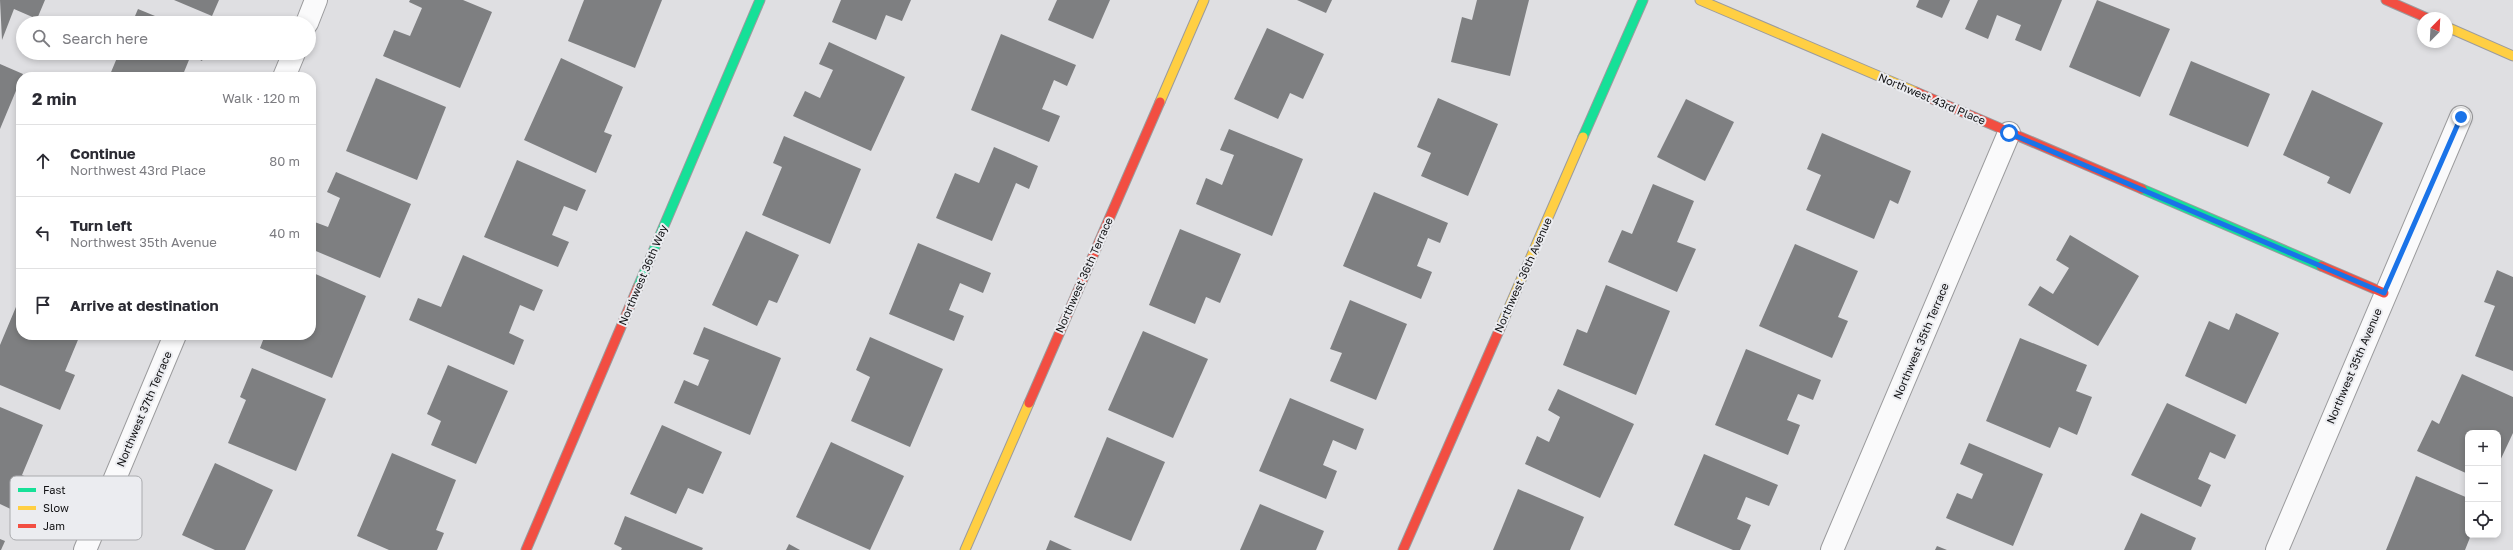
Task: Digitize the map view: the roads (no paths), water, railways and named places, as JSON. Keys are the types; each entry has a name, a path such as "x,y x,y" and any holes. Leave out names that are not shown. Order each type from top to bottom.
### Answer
{"street":[{"path":"310,16 316,0"},
{"name":"Northwest 36th Way","path":"526,550 760,0"},
{"name":"Northwest 36th Terrace","path":"965,550 1204,0"},
{"name":"Northwest 36th Avenue","path":"1403,550 1643,0"},
{"name":"Northwest 43rd Place","path":"1700,0 2384,293"},
{"path":"2386,0 2417,14"},
{"path":"2453,30 2513,56"},
{"path":"286,72 291,60"},
{"name":"Northwest 35th Avenue","path":"2277,550 2384,293 2461,117"},
{"name":"Northwest 35th Terrace","path":"1832,550 2009,133"},
{"name":"Northwest 37th Terrace","path":"116,476 173,340"},
{"name":"Northwest 37th Terrace","path":"85,550 89,540"}]}
